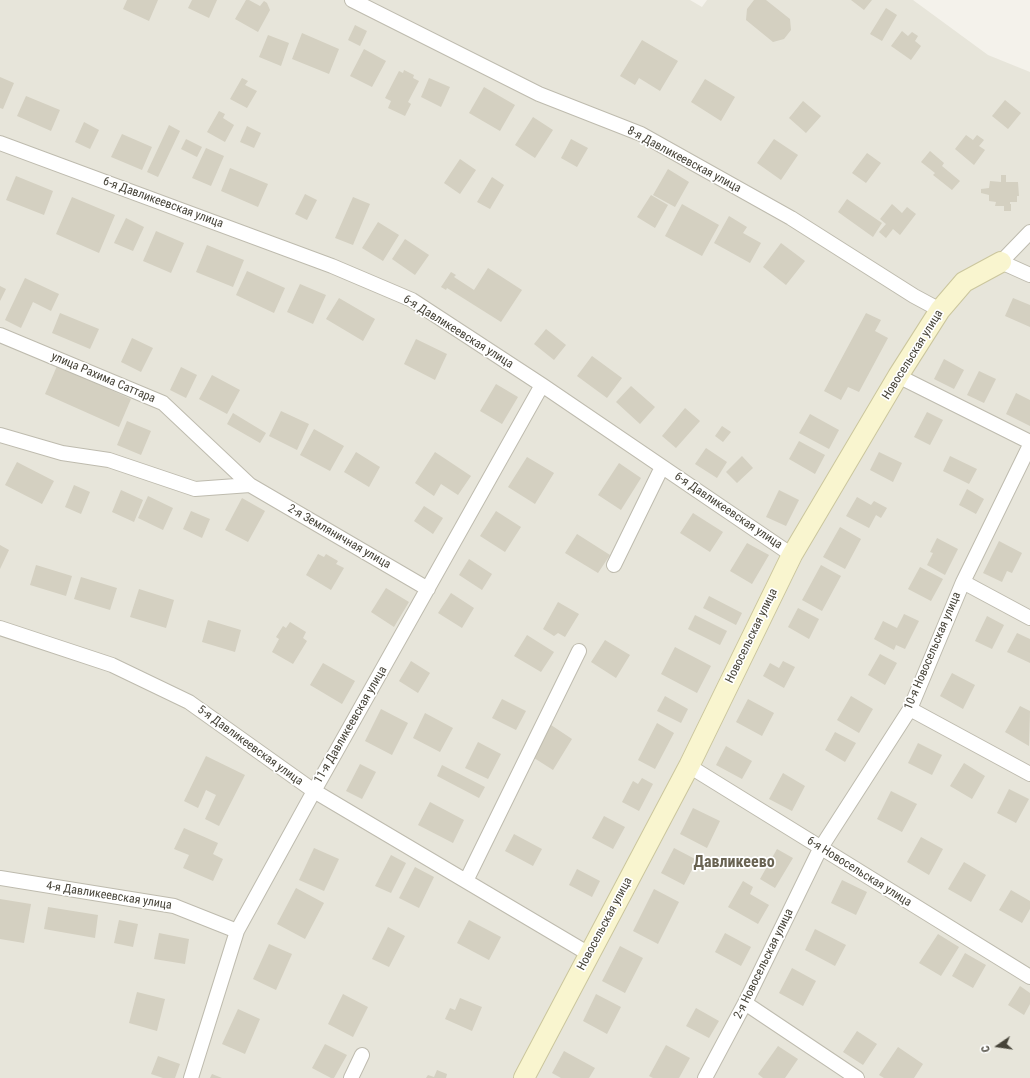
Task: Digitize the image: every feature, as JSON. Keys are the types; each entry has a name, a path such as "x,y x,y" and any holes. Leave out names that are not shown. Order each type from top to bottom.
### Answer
{"street":[{"name":"8-я Давликеевская улица","path":"352,0 539,94 641,134 791,218 914,296 940,310"},
{"name":"6-я Давликеевская улица","path":"0,142 332,266 412,300 792,555"},
{"name":"Новосельская улица","path":"524,1078 688,766 792,555 898,376 940,310 964,282 1001,262 1030,232"},
{"path":"1001,262 1030,275"},
{"name":"улица Рахима Саттара","path":"0,335 163,403 250,485"},
{"path":"898,376 1030,442"},
{"name":"11-я Давликеевская улица","path":"191,1078 237,931 542,386"},
{"path":"0,435 62,453 109,460 195,489 250,485"},
{"name":"10-я Новосельская улица","path":"820,848 910,709 963,582 1030,445"},
{"path":"614,565 662,467"},
{"name":"2-я Земляничная улица","path":"250,485 428,589"},
{"path":"963,582 1030,618"},
{"name":"5-я Давликеевская улица","path":"0,628 112,665 189,702 314,791 589,954"},
{"path":"466,881 579,651"},
{"path":"910,709 1030,774"},
{"name":"6-я Новосельская улица","path":"688,766 1030,978"},
{"name":"2-я Новосельская улица","path":"705,1078 745,1003 820,848"},
{"name":"4-я Давликеевская улица","path":"0,878 174,906 237,931"},
{"path":"745,1003 857,1078"},
{"path":"351,1078 362,1055"}],"shaded area":[{"path":"0,0 690,0 702,7 707,0 913,0 988,55 1030,72 1030,1078 0,1078"}],"building":[{"path":"127,0 158,0 149,21 123,9"},
{"path":"192,0 217,0 209,18 188,8"},
{"path":"246,0 260,6 264,1 267,3 270,10 258,32 235,19"},
{"path":"754,0 766,0 790,19 791,30 784,39 773,42 746,20 747,9"},
{"path":"851,0 872,0 864,10"},
{"path":"886,8 897,15 882,41 870,34"},
{"path":"355,25 367,31 360,46 348,40"},
{"path":"902,31 908,36 912,32 918,36 915,41 921,46 911,60 891,46"},
{"path":"302,33 339,49 329,74 292,59"},
{"path":"268,35 289,43 281,66 259,57"},
{"path":"642,40 678,61 660,91 639,78 635,85 620,76"},
{"path":"364,49 386,61 372,87 350,76"},
{"path":"404,70 414,75 413,78 419,81 408,102 411,104 405,116 388,108 391,101 385,98 399,71 403,73"},
{"path":"0,77 14,83 3,109 0,108"},
{"path":"242,78 248,81 245,85 257,91 247,108 230,99"},
{"path":"429,78 450,87 441,107 421,97"},
{"path":"705,79 735,97 721,121 691,102"},
{"path":"484,87 515,105 500,131 469,113"},
{"path":"26,96 60,110 51,131 17,116"},
{"path":"1005,100 1021,113 1008,129 992,116"},
{"path":"803,101 821,116 806,133 789,118"},
{"path":"219,111 225,114 223,118 234,125 225,142 207,132"},
{"path":"533,117 553,130 535,158 515,145"},
{"path":"84,122 99,130 90,149 75,142"},
{"path":"169,125 180,131 158,177 147,172"},
{"path":"247,126 261,133 254,148 240,142"},
{"path":"122,134 152,147 142,170 111,157"},
{"path":"966,135 973,140 977,135 984,140 979,146 985,150 974,165 955,149"},
{"path":"186,139 202,147 197,157 181,149"},
{"path":"571,139 588,148 577,167 561,158"},
{"path":"774,139 798,155 781,180 757,163"},
{"path":"206,148 224,156 211,186 192,178"},
{"path":"930,151 944,163 942,166 960,181 952,190 933,175 935,173 921,162"},
{"path":"867,153 881,163 866,183 852,173"},
{"path":"460,159 476,170 460,194 444,183"},
{"path":"230,168 268,184 258,207 221,191"},
{"path":"668,169 689,182 675,207 653,195"},
{"path":"1001,175 1006,175 1006,182 1018,182 1019,196 1017,196 1017,202 1010,202 1011,211 1004,211 1004,206 995,206 996,202 989,201 989,195 981,193 981,189 989,188 990,181 1001,182"},
{"path":"16,176 53,191 44,215 6,200"},
{"path":"492,177 504,185 490,209 477,202"},
{"path":"305,194 317,200 307,220 295,214"},
{"path":"651,195 668,205 655,228 637,217"},
{"path":"72,197 115,215 99,253 56,234"},
{"path":"353,197 370,204 353,245 335,238"},
{"path":"847,199 882,223 873,237 838,212"},
{"path":"682,204 719,225 702,256 665,236"},
{"path":"892,204 902,213 907,207 916,214 900,235 893,229 886,238 879,232 886,224 880,219"},
{"path":"729,216 747,227 743,233 761,243 750,263 714,243"},
{"path":"126,218 144,227 133,251 114,243"},
{"path":"378,222 399,235 383,261 362,248"},
{"path":"156,231 184,243 171,273 143,261"},
{"path":"405,239 429,255 415,275 392,259"},
{"path":"781,243 805,261 786,285 763,267"},
{"path":"207,245 244,260 233,287 196,272"},
{"path":"488,268 522,290 501,322 447,288 446,290 441,287 451,272 456,275 454,277 474,290"},
{"path":"247,271 285,288 274,313 236,295"},
{"path":"25,278 59,294 51,311 33,302 21,328 5,320"},
{"path":"300,284 326,295 313,324 287,312"},
{"path":"0,286 6,289 0,301"},
{"path":"339,298 375,319 363,341 326,319"},
{"path":"1013,298 1030,305 1030,327 1005,316"},
{"path":"60,313 99,329 90,349 52,333"},
{"path":"866,313 881,320 875,331 888,338 859,392 848,387 841,400 824,391"},
{"path":"546,329 566,345 554,360 534,344"},
{"path":"132,338 153,348 141,372 121,362"},
{"path":"416,339 447,354 435,380 404,364"},
{"path":"592,356 622,378 607,398 577,376"},
{"path":"944,359 964,370 954,389 934,379"},
{"path":"57,366 131,399 119,427 45,394"},
{"path":"181,367 197,375 186,398 170,390"},
{"path":"979,371 996,379 984,403 967,395"},
{"path":"212,375 240,390 227,414 199,399"},
{"path":"496,384 518,397 502,424 480,411"},
{"path":"631,386 655,407 640,424 616,402"},
{"path":"1016,393 1030,400 1030,426 1006,414"},
{"path":"685,408 700,421 676,448 662,436"},
{"path":"281,411 309,424 297,450 269,436"},
{"path":"927,412 943,420 930,445 914,437"},
{"path":"233,413 266,433 260,443 227,424"},
{"path":"810,414 839,430 829,449 799,433"},
{"path":"127,421 151,431 141,455 117,445"},
{"path":"722,426 731,432 723,442 715,436"},
{"path":"314,429 344,446 330,471 300,455"},
{"path":"799,441 825,455 815,474 789,459"},
{"path":"706,448 727,462 717,478 695,464"},
{"path":"356,452 380,467 369,487 344,472"},
{"path":"435,452 471,476 458,495 441,484 434,496 415,483"},
{"path":"879,452 902,463 893,482 870,470"},
{"path":"742,456 753,468 737,483 726,472"},
{"path":"950,456 977,469 969,484 943,471"},
{"path":"527,457 554,473 535,504 508,487"},
{"path":"17,462 54,481 42,504 5,485"},
{"path":"619,463 641,478 621,510 598,495"},
{"path":"74,485 90,492 81,514 65,507"},
{"path":"967,489 984,499 976,514 959,505"},
{"path":"121,490 143,500 134,522 112,512"},
{"path":"779,490 799,500 786,526 766,517"},
{"path":"148,496 173,508 163,530 138,518"},
{"path":"857,497 871,505 874,501 887,508 881,518 876,515 869,528 846,516"},
{"path":"242,498 265,511 248,542 225,530"},
{"path":"424,506 443,518 433,534 414,521"},
{"path":"191,511 210,519 202,538 183,529"},
{"path":"496,511 521,527 505,552 480,536"},
{"path":"693,513 723,532 710,552 680,533"},
{"path":"840,527 861,539 845,569 823,557"},
{"path":"577,534 610,555 598,573 565,553"},
{"path":"937,538 958,549 945,575 927,565 933,553 930,552"},
{"path":"999,541 1022,553 1012,573 1007,571 1002,582 983,573"},
{"path":"747,543 769,555 752,584 730,571"},
{"path":"0,545 9,550 0,569"},
{"path":"318,554 324,557 326,554 338,561 336,564 344,568 331,590 306,575"},
{"path":"469,559 492,574 482,590 459,575"},
{"path":"36,565 72,576 66,596 30,585"},
{"path":"821,565 841,576 822,611 802,600"},
{"path":"920,567 943,579 931,601 908,589"},
{"path":"81,577 117,588 110,610 74,599"},
{"path":"386,588 409,602 394,627 371,612"},
{"path":"139,589 174,600 166,628 130,617"},
{"path":"451,593 474,608 462,628 438,613"},
{"path":"709,596 742,613 736,625 703,608"},
{"path":"558,602 579,614 565,637 558,633 554,636 543,629"},
{"path":"798,608 819,619 809,639 788,627"},
{"path":"904,614 919,621 905,649 896,645 894,650 874,639 883,621 897,628"},
{"path":"695,615 727,631 720,645 688,629"},
{"path":"987,616 1004,625 992,649 975,641"},
{"path":"208,620 241,630 235,652 202,642"},
{"path":"290,622 306,632 303,638 307,641 293,664 272,652 279,639 276,637 283,626 286,628"},
{"path":"1017,633 1030,639 1030,663 1007,652"},
{"path":"527,635 554,652 541,672 514,656"},
{"path":"605,640 630,655 616,678 591,662"},
{"path":"675,647 711,666 697,693 661,674"},
{"path":"880,654 897,663 885,685 868,675"},
{"path":"411,661 430,673 418,693 399,681"},
{"path":"783,661 795,667 784,688 763,676 770,663 779,668"},
{"path":"323,663 355,681 342,704 310,685"},
{"path":"952,673 975,685 963,709 940,696"},
{"path":"665,696 688,709 681,723 657,711"},
{"path":"851,696 873,709 859,733 837,720"},
{"path":"502,699 526,711 516,730 492,718"},
{"path":"748,699 774,713 762,736 736,722"},
{"path":"1020,706 1030,711 1029,746 1005,732"},
{"path":"381,709 408,723 392,755 365,741"},
{"path":"425,713 453,728 440,752 413,738"},
{"path":"657,723 674,733 655,769 638,760"},
{"path":"551,725 572,739 553,770 531,756"},
{"path":"835,732 856,743 845,762 825,750"},
{"path":"478,742 501,754 488,779 465,768"},
{"path":"918,743 942,755 932,775 908,763"},
{"path":"726,746 752,761 742,779 716,765"},
{"path":"206,756 245,775 219,826 205,819 216,795 206,790 198,808 184,801"},
{"path":"964,763 985,776 972,799 950,786"},
{"path":"360,764 376,772 362,799 346,791"},
{"path":"442,765 485,787 479,798 437,776"},
{"path":"783,773 805,786 792,811 769,799"},
{"path":"642,778 653,784 639,811 622,802 633,781 638,784"},
{"path":"1009,789 1029,799 1016,823 997,813"},
{"path":"891,791 917,804 902,832 877,819"},
{"path":"430,802 464,820 453,843 418,825"},
{"path":"693,808 720,821 707,848 680,834"},
{"path":"604,816 625,827 613,849 592,838"},
{"path":"184,828 218,843 213,854 223,859 213,881 183,868 189,855 174,849"},
{"path":"514,834 542,849 533,866 505,851"},
{"path":"921,837 943,849 929,875 907,862"},
{"path":"314,848 339,859 324,891 299,880"},
{"path":"674,848 697,860 684,885 661,873"},
{"path":"777,849 793,858 775,888 760,879"},
{"path":"391,855 406,863 391,893 375,886"},
{"path":"964,862 986,875 971,902 948,889"},
{"path":"415,867 434,877 419,908 399,898"},
{"path":"577,869 600,881 592,897 569,885"},
{"path":"842,880 867,892 856,915 831,903"},
{"path":"743,881 753,887 750,894 769,905 758,924 728,907"},
{"path":"296,888 324,903 305,939 277,924"},
{"path":"654,889 679,902 658,944 633,931"},
{"path":"1011,890 1030,901 1030,909 1022,923 999,910"},
{"path":"0,899 31,904 24,943 0,939"},
{"path":"48,907 98,915 95,938 44,929"},
{"path":"119,920 138,924 133,947 114,943"},
{"path":"469,920 501,937 489,960 457,943"},
{"path":"388,927 405,936 389,967 372,959"},
{"path":"815,929 846,945 835,966 805,950"},
{"path":"159,933 189,939 185,964 154,959"},
{"path":"725,933 751,947 741,966 715,952"},
{"path":"938,934 959,947 941,976 919,963"},
{"path":"269,944 292,954 276,990 253,979"},
{"path":"620,946 643,958 625,993 602,981"},
{"path":"965,953 986,965 973,988 952,976"},
{"path":"792,968 816,981 803,1006 779,993"},
{"path":"1020,986 1030,993 1030,1004 1024,1015 1008,1005"},
{"path":"137,992 165,999 157,1031 129,1023"},
{"path":"343,994 368,1007 353,1037 328,1024"},
{"path":"596,994 621,1007 607,1034 583,1021"},
{"path":"460,998 482,1007 472,1031 445,1019 450,1008 455,1010"},
{"path":"696,1008 719,1021 709,1038 686,1026"},
{"path":"238,1009 260,1019 245,1054 222,1044"},
{"path":"857,1031 877,1044 863,1065 843,1052"},
{"path":"325,1044 347,1055 334,1078 331,1078 312,1068"},
{"path":"666,1045 690,1058 679,1078 653,1078 649,1076"},
{"path":"778,1046 798,1059 785,1078 763,1078 758,1074"},
{"path":"898,1047 923,1064 914,1078 884,1078 879,1075"},
{"path":"564,1051 595,1068 589,1078 561,1078 552,1073"},
{"path":"158,1056 180,1064 175,1078 163,1078 151,1074"},
{"path":"437,1070 447,1074 446,1078 426,1078 428,1075 434,1077"},
{"path":"212,1074 222,1078 210,1078"}],"district":[{"name":"Давликеево","path":"734,863"}]}
